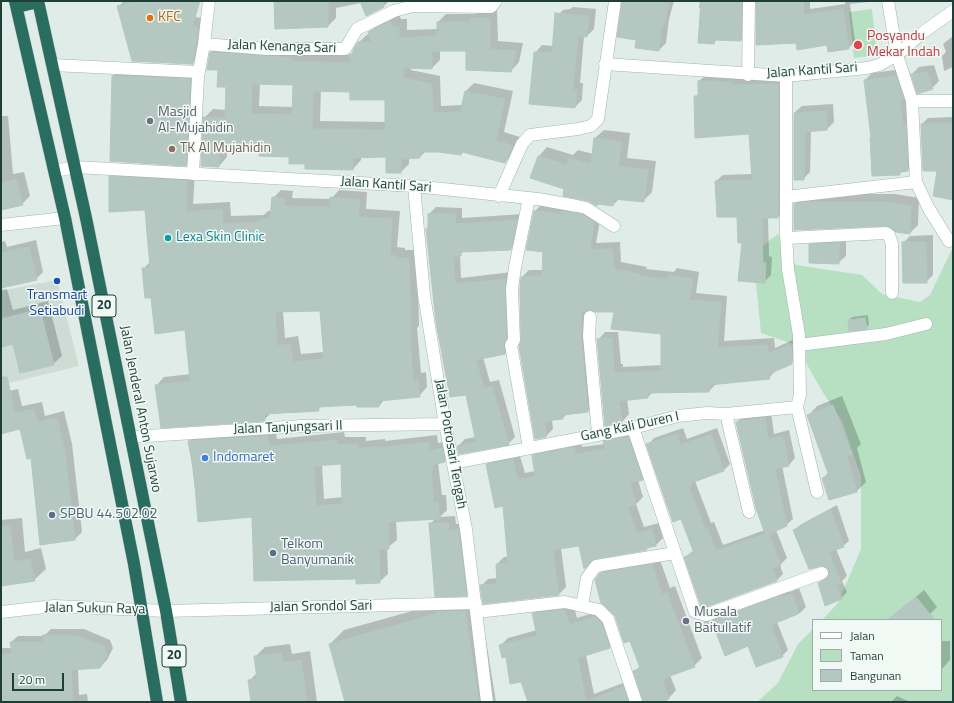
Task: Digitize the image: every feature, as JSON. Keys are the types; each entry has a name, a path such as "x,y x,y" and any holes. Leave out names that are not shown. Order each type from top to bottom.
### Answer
{"highway":[{"path":"16,4 38,1"},
{"name":"Jalan Jenderal Anton Sujarwo","path":"38,1 75,167 166,611"},
{"name":"20","path":"16,4 65,218 142,610 157,702"},
{"name":"20","path":"166,611 181,702"}],"street":[{"path":"193,174 198,72 204,44 209,1"},
{"name":"Jalan Kenanga Sari","path":"204,44 267,50 346,49 357,29 394,11 413,6 491,7 496,1"},
{"path":"499,196 522,144 530,135 578,130 591,126 598,120 615,1"},
{"path":"748,75 749,1"},
{"path":"888,1 897,55 912,101 916,182 929,209 949,241"},
{"name":"Jalan Kantil Sari","path":"605,64 748,75 786,76 867,68 897,55 953,11"},
{"path":"52,65 198,72"},
{"path":"786,76 786,238 788,269 799,345 800,395 797,407 817,492"},
{"path":"912,101 953,101"},
{"path":"55,172 75,167"},
{"name":"Jalan Kantil Sari","path":"75,167 414,186 528,198 586,208 614,226"},
{"path":"786,197 916,182"},
{"name":"Jalan Potrosari Tengah","path":"414,186 424,295 445,424 466,528 487,702"},
{"path":"528,198 512,289 514,340 511,345 529,448"},
{"path":"1,225 65,218"},
{"path":"786,238 886,233 890,235 892,244 892,294"},
{"path":"590,317 589,336 598,434"},
{"path":"799,345 886,334 926,324"},
{"name":"Gang Kali Duren I","path":"453,463 633,428 678,416 707,413 726,414 797,407"},
{"path":"726,414 749,512"},
{"name":"Jalan Tanjungsari II","path":"131,437 302,426 445,424"},
{"path":"633,428 695,612 706,615 822,572"},
{"path":"582,605 587,578 596,566 675,553"},
{"name":"Jalan Srondol Sari","path":"166,611 476,607 565,602 582,605 599,610 608,620 636,702"},
{"name":"Jalan Sukun Raya","path":"1,612 54,606 166,611"}],"shaded area":[{"path":"57,280 79,366 1,385 1,291"}],"green space":[{"path":"872,9 877,55 854,58 849,12"},
{"path":"778,234 796,265 862,275 882,294 920,302 930,295 953,247 953,702 757,702 778,683 798,644 812,630 812,691 942,691 942,619 823,619 838,603 861,549 861,477 842,421 822,391 796,345 761,333 753,253"}],"building":[{"path":"137,1 200,1 192,27 198,28 193,64 132,61 117,6"},
{"path":"274,1 328,1 328,27 275,29"},
{"path":"360,1 382,1 384,7 366,16"},
{"path":"622,1 658,1 669,3 664,25 662,25 659,51 635,48 636,40 617,37"},
{"path":"701,1 742,1 741,41 715,40 714,44 698,43"},
{"path":"756,1 803,1 804,15 843,9 849,49 828,52 827,45 797,50 796,43 756,45"},
{"path":"555,13 589,16 587,37 578,36 573,90 577,90 575,108 529,104 534,52 552,53"},
{"path":"470,18 490,18 490,49 516,51 511,72 466,70 466,51 432,51 432,69 404,68 403,78 432,84 433,113 460,112 465,91 505,99 496,140 513,146 505,163 462,152 461,155 438,152 420,152 420,158 401,159 401,173 386,173 386,157 353,158 353,170 305,169 305,164 289,164 289,157 259,156 260,146 220,145 219,167 201,166 203,117 225,118 226,87 217,87 218,70 207,70 210,52 292,58 292,61 350,63 350,54 353,54 353,50 358,42 372,42 368,32 390,21 393,27 399,27 399,38 437,36 437,22 470,22","holes":["252,84 293,85 292,115 251,114","313,91 350,92 350,100 385,100 385,130 312,129"]},
{"path":"927,72 933,89 917,94 911,74"},
{"name":"Masjid Al-Mujahidin","path":"112,76 190,79 186,166 110,161"},
{"path":"896,76 904,99 900,101 903,124 906,124 908,171 900,172 900,175 872,176 871,138 864,80"},
{"path":"698,81 732,82 732,85 778,84 778,218 762,218 763,263 766,263 765,283 738,281 742,243 738,243 737,217 717,217 715,181 752,180 749,134 695,138 694,96 698,96"},
{"path":"826,111 827,130 805,132 804,180 794,180 794,113"},
{"path":"953,123 953,200 933,196 937,171 923,171 921,124"},
{"path":"594,138 622,142 618,166 648,170 644,202 614,199 613,206 598,204 597,206 588,201 563,196 564,189 530,178 538,156 567,165 568,158 591,164"},
{"path":"109,176 187,181 186,212 222,209 223,224 259,222 259,219 270,218 272,197 285,199 284,206 330,207 330,197 360,200 358,217 392,219 390,255 397,256 397,258 409,258 410,335 413,381 418,380 420,397 379,401 379,407 357,407 357,405 318,407 319,411 264,414 265,421 161,428 155,385 190,381 185,330 155,334 151,298 145,298 142,268 150,268 145,210 109,212","holes":["320,311 324,359 293,362 290,344 277,346 275,312"]},
{"path":"16,179 23,205 1,210 1,183"},
{"path":"808,202 886,202 911,206 910,234 896,232 886,226 794,230 794,204"},
{"path":"534,211 561,214 561,211 576,213 583,215 594,222 590,250 613,249 614,269 640,274 640,276 668,279 669,275 693,279 689,300 721,302 717,348 767,345 768,354 789,345 792,350 792,364 769,374 770,379 709,385 709,392 648,393 648,398 619,401 622,422 605,426 597,339 612,338 614,371 616,371 616,373 661,371 661,334 611,329 614,312 595,312 590,310 581,312 581,340 588,412 563,415 563,419 545,421 546,437 535,439 519,346 521,340 521,277 542,276 543,252 526,250"},
{"path":"428,214 456,214 455,224 517,220 511,250 461,252 461,256 453,257 455,284 506,279 505,354 476,360 484,388 492,386 509,445 459,454 457,446 476,442 466,395 450,397 436,322 426,229 428,228"},
{"path":"902,242 926,242 927,283 903,283"},
{"path":"839,243 839,264 809,263 809,244"},
{"path":"29,247 37,280 1,288 1,253"},
{"path":"40,309 54,365 20,373 13,344 1,347 1,319"},
{"path":"865,318 867,329 849,331 848,320"},
{"path":"1,377 7,377 15,413 34,409 38,422 57,418 65,452 75,540 40,545 31,458 27,459 20,429 1,434"},
{"path":"833,405 852,454 847,456 857,492 829,500 822,478 829,476 807,415"},
{"path":"765,418 768,439 783,436 789,466 775,469 787,526 769,534 781,565 773,568 777,581 706,607 701,606 684,557 694,553 681,519 673,522 646,444 677,434 680,445 711,434 724,471 691,483 692,486 689,487 705,529 707,528 716,551 765,534 756,508 736,422"},
{"path":"267,436 269,446 337,440 337,445 358,444 358,448 377,448 429,442 430,451 442,448 445,462 432,465 433,470 431,470 434,503 438,502 440,519 388,522 389,549 379,549 380,583 356,584 356,579 254,581 252,517 198,522 194,472 188,441","holes":["341,464 342,504 316,506 314,466"]},
{"path":"628,437 643,480 630,483 636,505 628,507 637,533 652,529 656,546 646,548 647,550 595,559 584,569 579,546 553,550 559,595 483,604 480,585 497,584 496,564 508,563 503,506 495,508 486,464 513,459 518,480 535,476 532,455 574,447 575,454 605,449 603,441"},
{"path":"831,510 844,547 829,552 841,583 836,585 842,599 825,606 818,583 827,578 829,570 823,566 809,569 793,530"},
{"path":"429,523 449,523 449,531 458,530 467,596 435,597"},
{"path":"10,526 14,562 30,559 35,581 1,586 1,527"},
{"path":"652,564 662,595 667,593 695,667 662,679 669,699 662,702 643,702 633,671 640,668 630,641 624,643 615,616 601,603 595,580 600,573"},
{"path":"792,594 798,609 798,614 771,625 783,657 756,667 748,646 725,656 712,622 705,625 704,622 783,595 783,597"},
{"path":"916,597 934,619 888,619"},
{"path":"565,610 569,625 595,617 601,623 610,648 578,658 586,702 528,702 521,682 510,684 506,657 502,658 499,645 537,636 532,613"},
{"path":"465,611 479,702 345,702 329,644 436,614 436,612"},
{"path":"43,635 76,636 104,646 107,656 100,668 71,670 73,702 1,702 1,654 12,654 10,642 43,642"},
{"path":"281,653 283,663 301,660 307,702 251,702 248,680 257,679 254,656"},
{"path":"623,687 628,702 587,702 587,701"}],"place":[{"name":"KFC","path":"150,18"},
{"name":"Posyandu Mekar Indah","path":"858,45"},
{"name":"Masjid Al-Mujahidin","path":"150,121"},
{"name":"TK Al Mujahidin","path":"172,149"},
{"name":"Lexa Skin Clinic","path":"168,238"},
{"name":"Transmart Setiabudi","path":"57,281"},
{"name":"Indomaret","path":"205,458"},
{"name":"SPBU 44.502.02","path":"52,515"},
{"name":"Telkom Banyumanik","path":"273,553"},
{"name":"Musala Baitullatif","path":"686,621"}]}
